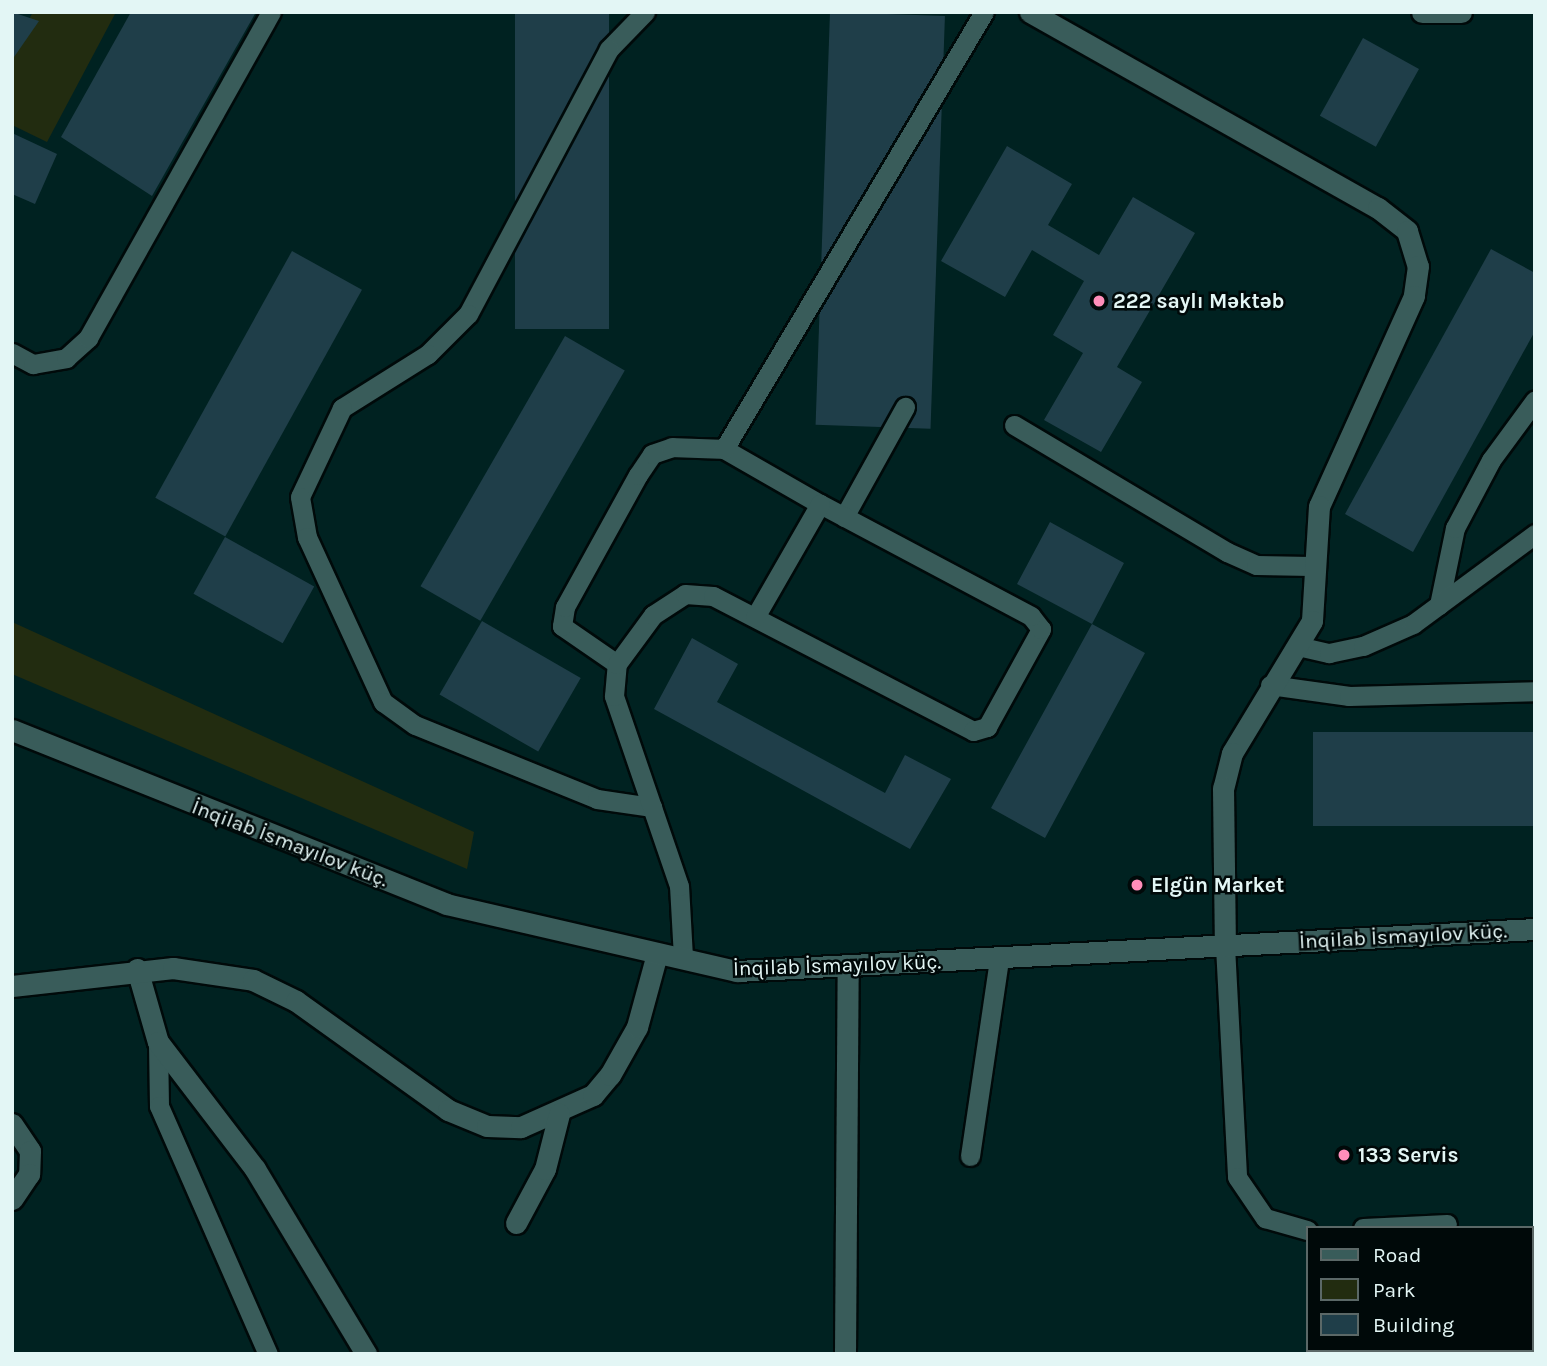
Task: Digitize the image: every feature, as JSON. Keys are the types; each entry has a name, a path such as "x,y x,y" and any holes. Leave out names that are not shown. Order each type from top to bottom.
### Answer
{"street":[{"path":"1030,12 1378,208 1407,231 1418,266 1414,296 1330,471 1311,566 1312,621 1302,647 1270,685 1232,752 1223,788 1226,946"},
{"path":"1422,12 1461,12"},
{"name":"İnqilab İsmayılov küç.","path":"12,730 446,904 737,971 1535,929"},
{"path":"12,986 137,969 215,971 253,980 296,1001 449,1110 487,1126 522,1127 559,1114 593,1095 610,1075 637,1027 657,954"},
{"path":"845,1354 848,967"},
{"path":"137,969 158,1042 255,1169 366,1354"},
{"path":"516,1223 545,1169 559,1114"},
{"path":"12,1124 30,1151 29,1174 12,1199"}],"lane":[{"path":"12,353 33,364 66,358 88,338 271,12"},
{"path":"645,12 609,49 468,313 428,355 342,408 300,497 307,537 383,702 415,726 597,799 652,807"},
{"path":"723,449 984,12"},
{"path":"1439,605 1455,528 1490,460 1535,400"},
{"path":"844,517 905,407"},
{"path":"1014,425 1227,552 1256,565 1311,566"},
{"path":"617,664 562,626 565,607 652,454 672,447 723,449 820,504 1031,616 1041,629 987,727 974,731 713,596 685,594 653,615 617,664 614,696 679,886 683,957"},
{"path":"755,617 820,504"},
{"path":"1302,647 1329,653 1363,646 1439,605 1535,534"},
{"path":"1270,685 1349,696 1535,691"},
{"path":"1226,946 1237,1177 1265,1218 1306,1230"},
{"path":"970,1156 999,959"},
{"path":"158,1042 159,1107 268,1354"},
{"path":"1405,1226 1447,1224"}],"green space":[{"path":"33,12 116,12 47,142 12,125 12,50"},
{"path":"12,622 474,832 467,869 12,674"}],"building":[{"path":"12,12 39,21 12,60"},
{"path":"131,12 256,12 152,196 61,137"},
{"path":"515,12 609,12 609,329 515,329"},
{"path":"830,12 945,16 931,429 816,425"},
{"path":"1363,38 1419,69 1376,147 1320,116"},
{"path":"12,133 57,154 35,204 12,194"},
{"path":"1007,146 1072,184 1048,225 1099,255 1133,197 1195,233 1117,367 1142,382 1101,452 1044,420 1083,353 1053,335 1084,281 1032,250 1005,297 941,261"},
{"path":"1491,249 1535,273 1535,331 1413,552 1345,514"},
{"path":"292,251 362,290 225,536 155,498"},
{"path":"565,336 625,371 480,621 420,586"},
{"path":"1050,522 1124,563 1092,624 1017,584"},
{"path":"225,537 314,586 283,643 193,594"},
{"path":"482,621 581,678 538,752 440,695"},
{"path":"1092,624 1145,653 1045,838 991,808"},
{"path":"692,638 738,664 717,702 885,793 905,755 951,779 910,849 654,709"},
{"path":"1313,732 1535,732 1535,826 1313,826"}],"place":[{"name":"222 saylı Məktəb","path":"1099,301"},
{"name":"Elgün Market","path":"1137,885"},
{"name":"133 Servis","path":"1344,1155"}]}
